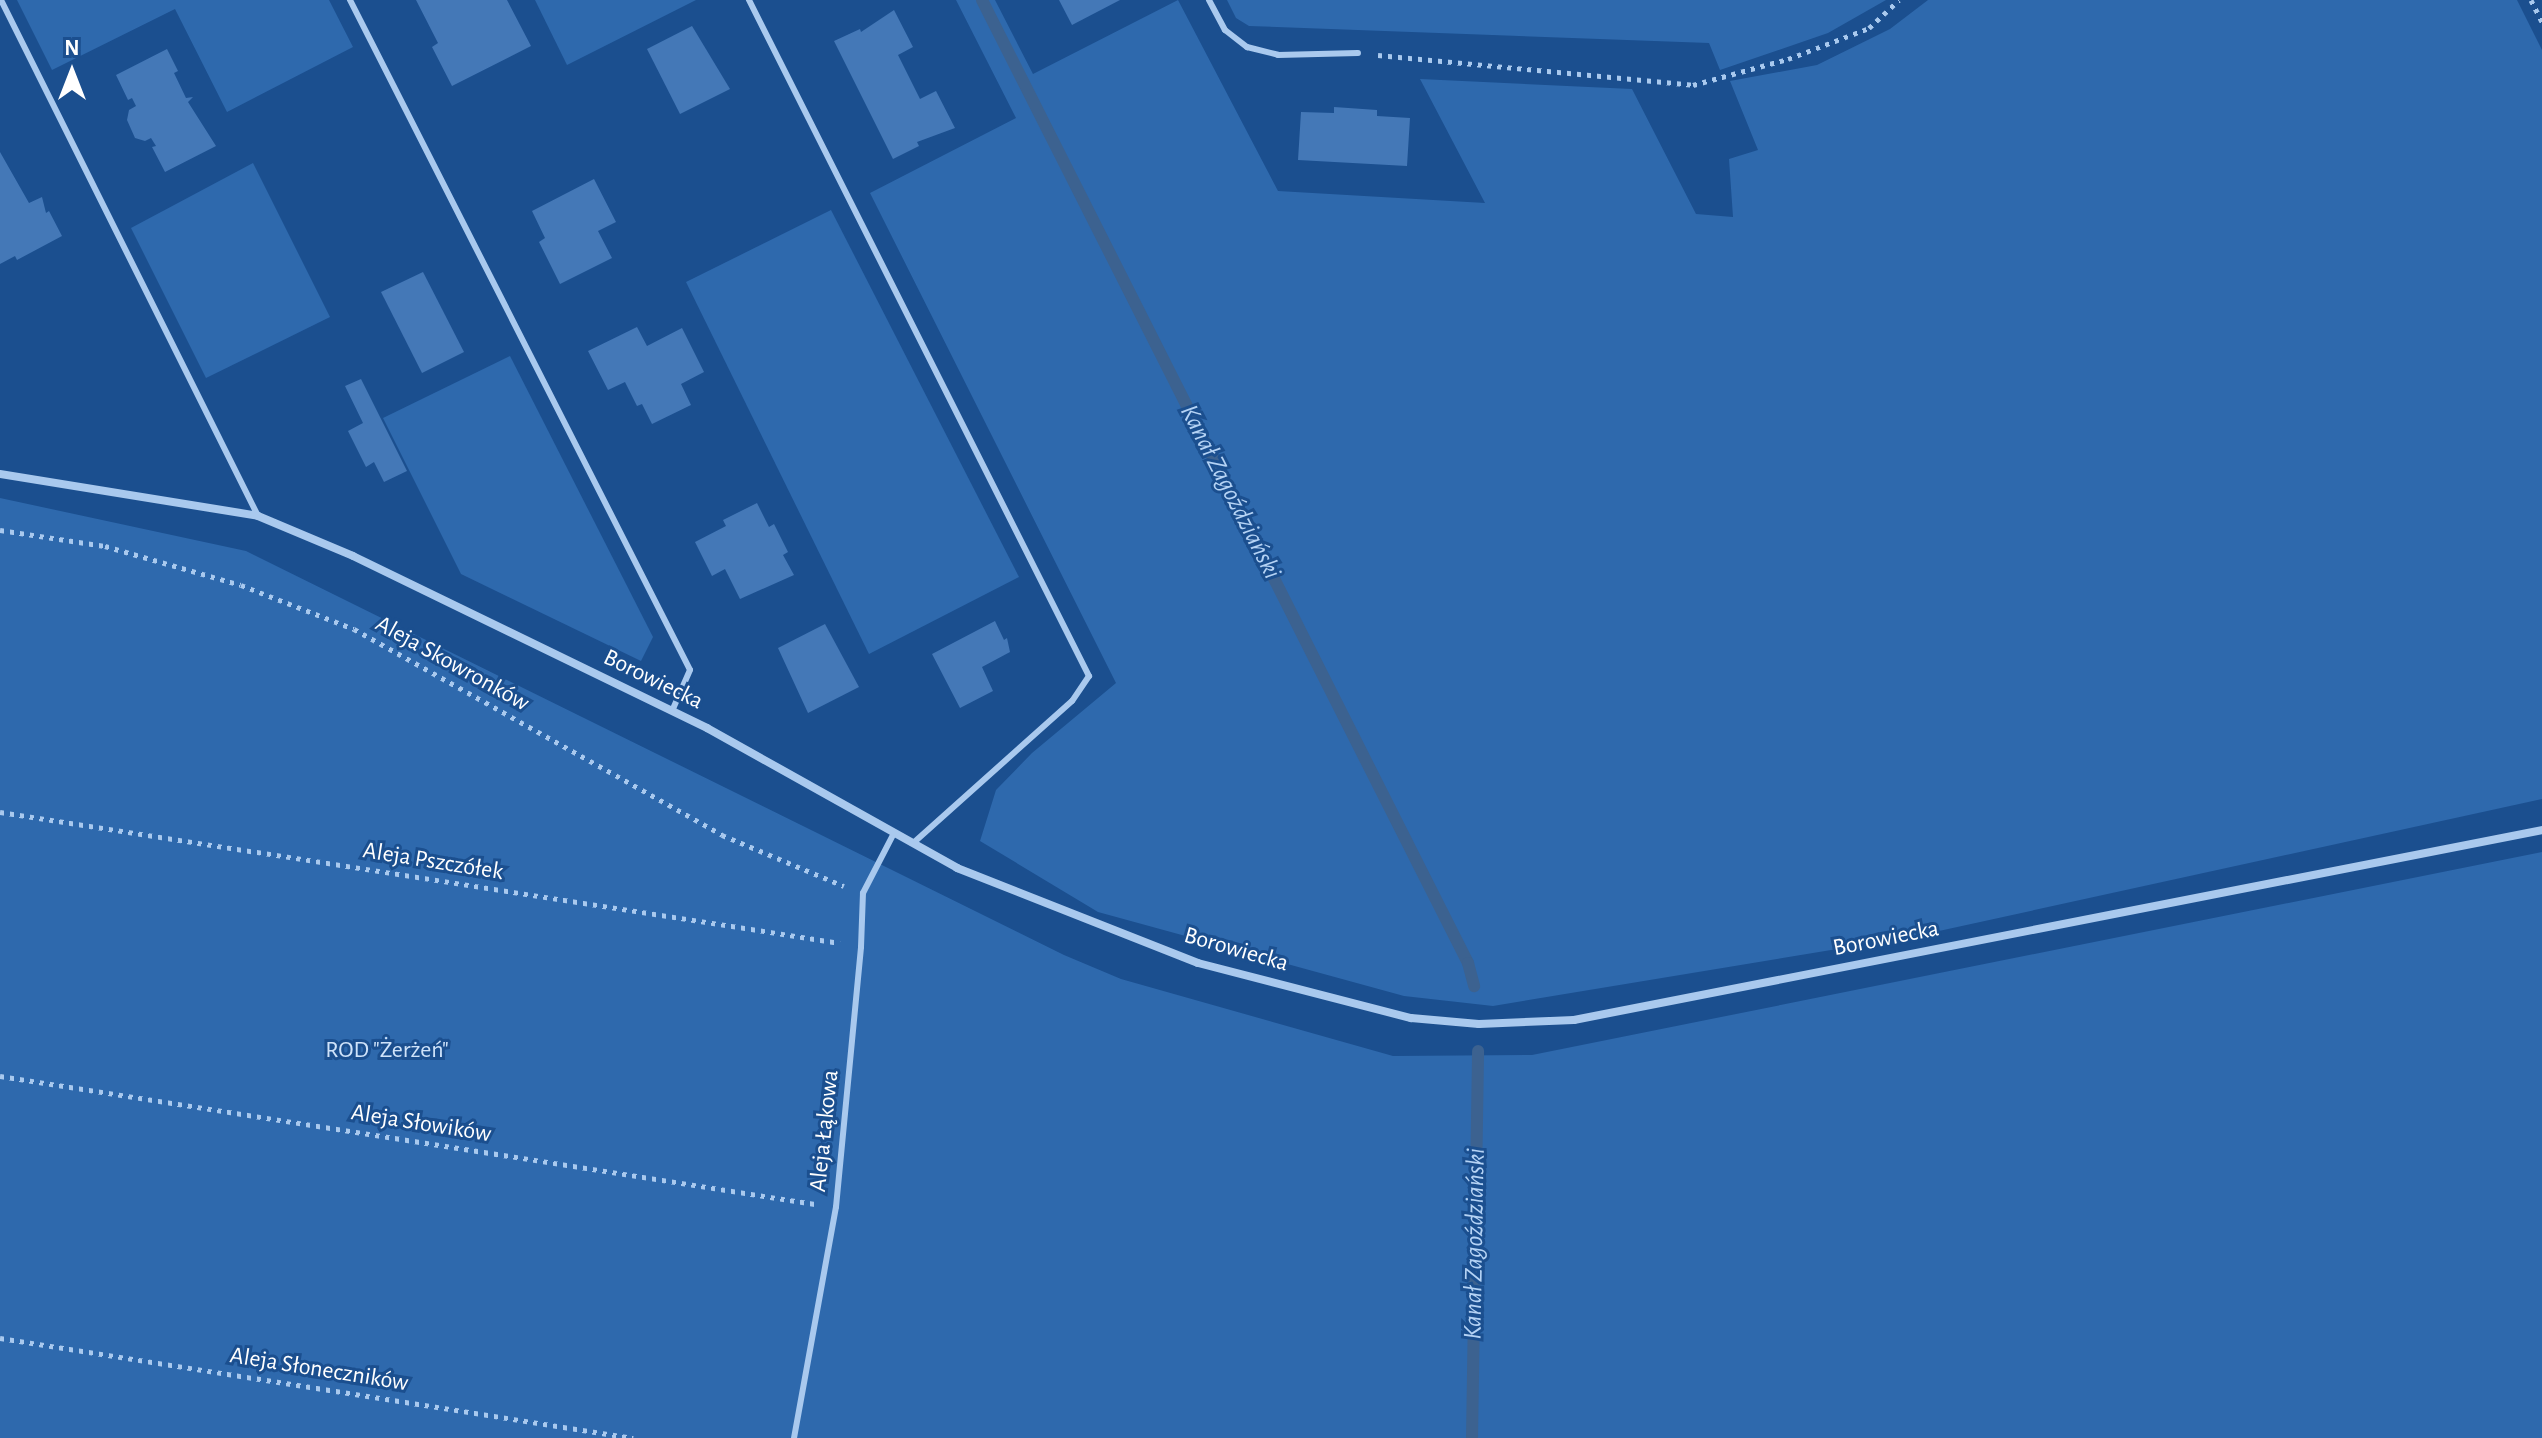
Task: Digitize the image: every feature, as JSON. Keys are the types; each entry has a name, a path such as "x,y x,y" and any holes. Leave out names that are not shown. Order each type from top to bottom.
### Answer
{"street":[{"name":"Borowiecka","path":"0,474 258,516 367,563 672,711 957,868 1198,963 1411,1018 1479,1024 1574,1020 2542,830"}],"lane":[{"path":"1,0 258,516"},
{"path":"350,0 690,670 672,711"},
{"path":"749,0 1089,676 1072,701 913,843"},
{"path":"1209,0 1225,30 1247,47 1278,55 1358,53"},
{"name":"Aleja Łąkowa","path":"794,1438 836,1207 861,947 863,893 894,833"}],"path":[{"path":"1358,53 1693,85 1788,59 1869,28 1899,0"},
{"path":"2531,0 2542,22"},
{"name":"Aleja Skowronków","path":"0,530 105,546 241,585 354,629 722,835 863,893"},
{"name":"Aleja Pszczółek","path":"0,812 861,947"},
{"name":"Aleja Słowików","path":"0,1076 836,1207"},
{"name":"Aleja Słoneczników","path":"0,1338 633,1438"}],"green space":[{"path":"17,0 329,0 353,47 227,112 175,9 52,70"},
{"path":"535,0 696,0 567,65"},
{"path":"956,0 995,0 1033,74 1178,0 1278,191 1485,203 1420,79 1632,89 1696,214 1733,217 1729,159 1758,150 1730,81 1817,65 1890,29 1928,0 2517,0 2542,50 2542,799 1916,936 1493,1006 1404,996 1098,912 980,841 996,790 1032,753 1116,683 870,193 1016,118"},
{"path":"1227,0 1886,0 1828,33 1720,70 1709,43 1249,26 1236,18"},
{"path":"253,163 330,317 206,378 131,228"},
{"path":"831,210 1019,577 869,654 686,282"},
{"path":"510,356 653,637 641,661 461,574 383,418"},
{"name":"ROD \"Żerżeń\"","path":"0,498 246,551 1064,955 1121,979 1393,1056 1532,1055 2542,852 2542,1438 0,1438"}],"building":[{"path":"416,0 507,0 531,46 452,86 432,47 438,43"},
{"path":"1059,0 1120,0 1072,25"},
{"path":"894,10 913,47 898,55 920,99 936,91 955,128 917,142 919,146 893,159 834,41 860,29 861,32"},
{"path":"692,26 730,89 680,114 647,49"},
{"path":"167,49 186,98 193,97 188,102 216,146 165,172 152,147 156,146 151,138 145,141 135,138 127,120 129,110 136,106 132,98 128,100 116,75"},
{"path":"1334,107 1377,110 1377,116 1410,118 1407,166 1298,160 1301,112 1334,113"},
{"path":"0,152 29,203 42,197 46,213 49,211 62,236 17,260 15,256 0,264"},
{"path":"594,179 616,222 598,231 612,258 560,284 539,242 545,238 532,211"},
{"path":"423,272 464,352 422,373 381,292"},
{"path":"637,327 647,346 682,328 704,372 681,384 691,405 652,424 642,404 637,406 625,382 608,390 588,351"},
{"path":"361,379 407,471 384,482 374,462 366,467 348,431 363,423 345,386"},
{"path":"757,503 769,527 774,524 788,552 783,555 794,575 740,599 725,569 712,576 695,542 726,526 723,520"},
{"path":"995,621 1004,640 1007,638 1010,652 982,667 993,691 960,708 932,654"},
{"path":"825,624 859,687 808,713 778,648"}],"waterway":[{"name":"Kanał Zagoździański","path":"982,0 1468,963 1474,986"},
{"name":"Kanał Zagoździański","path":"1472,1438 1478,1051"}]}
